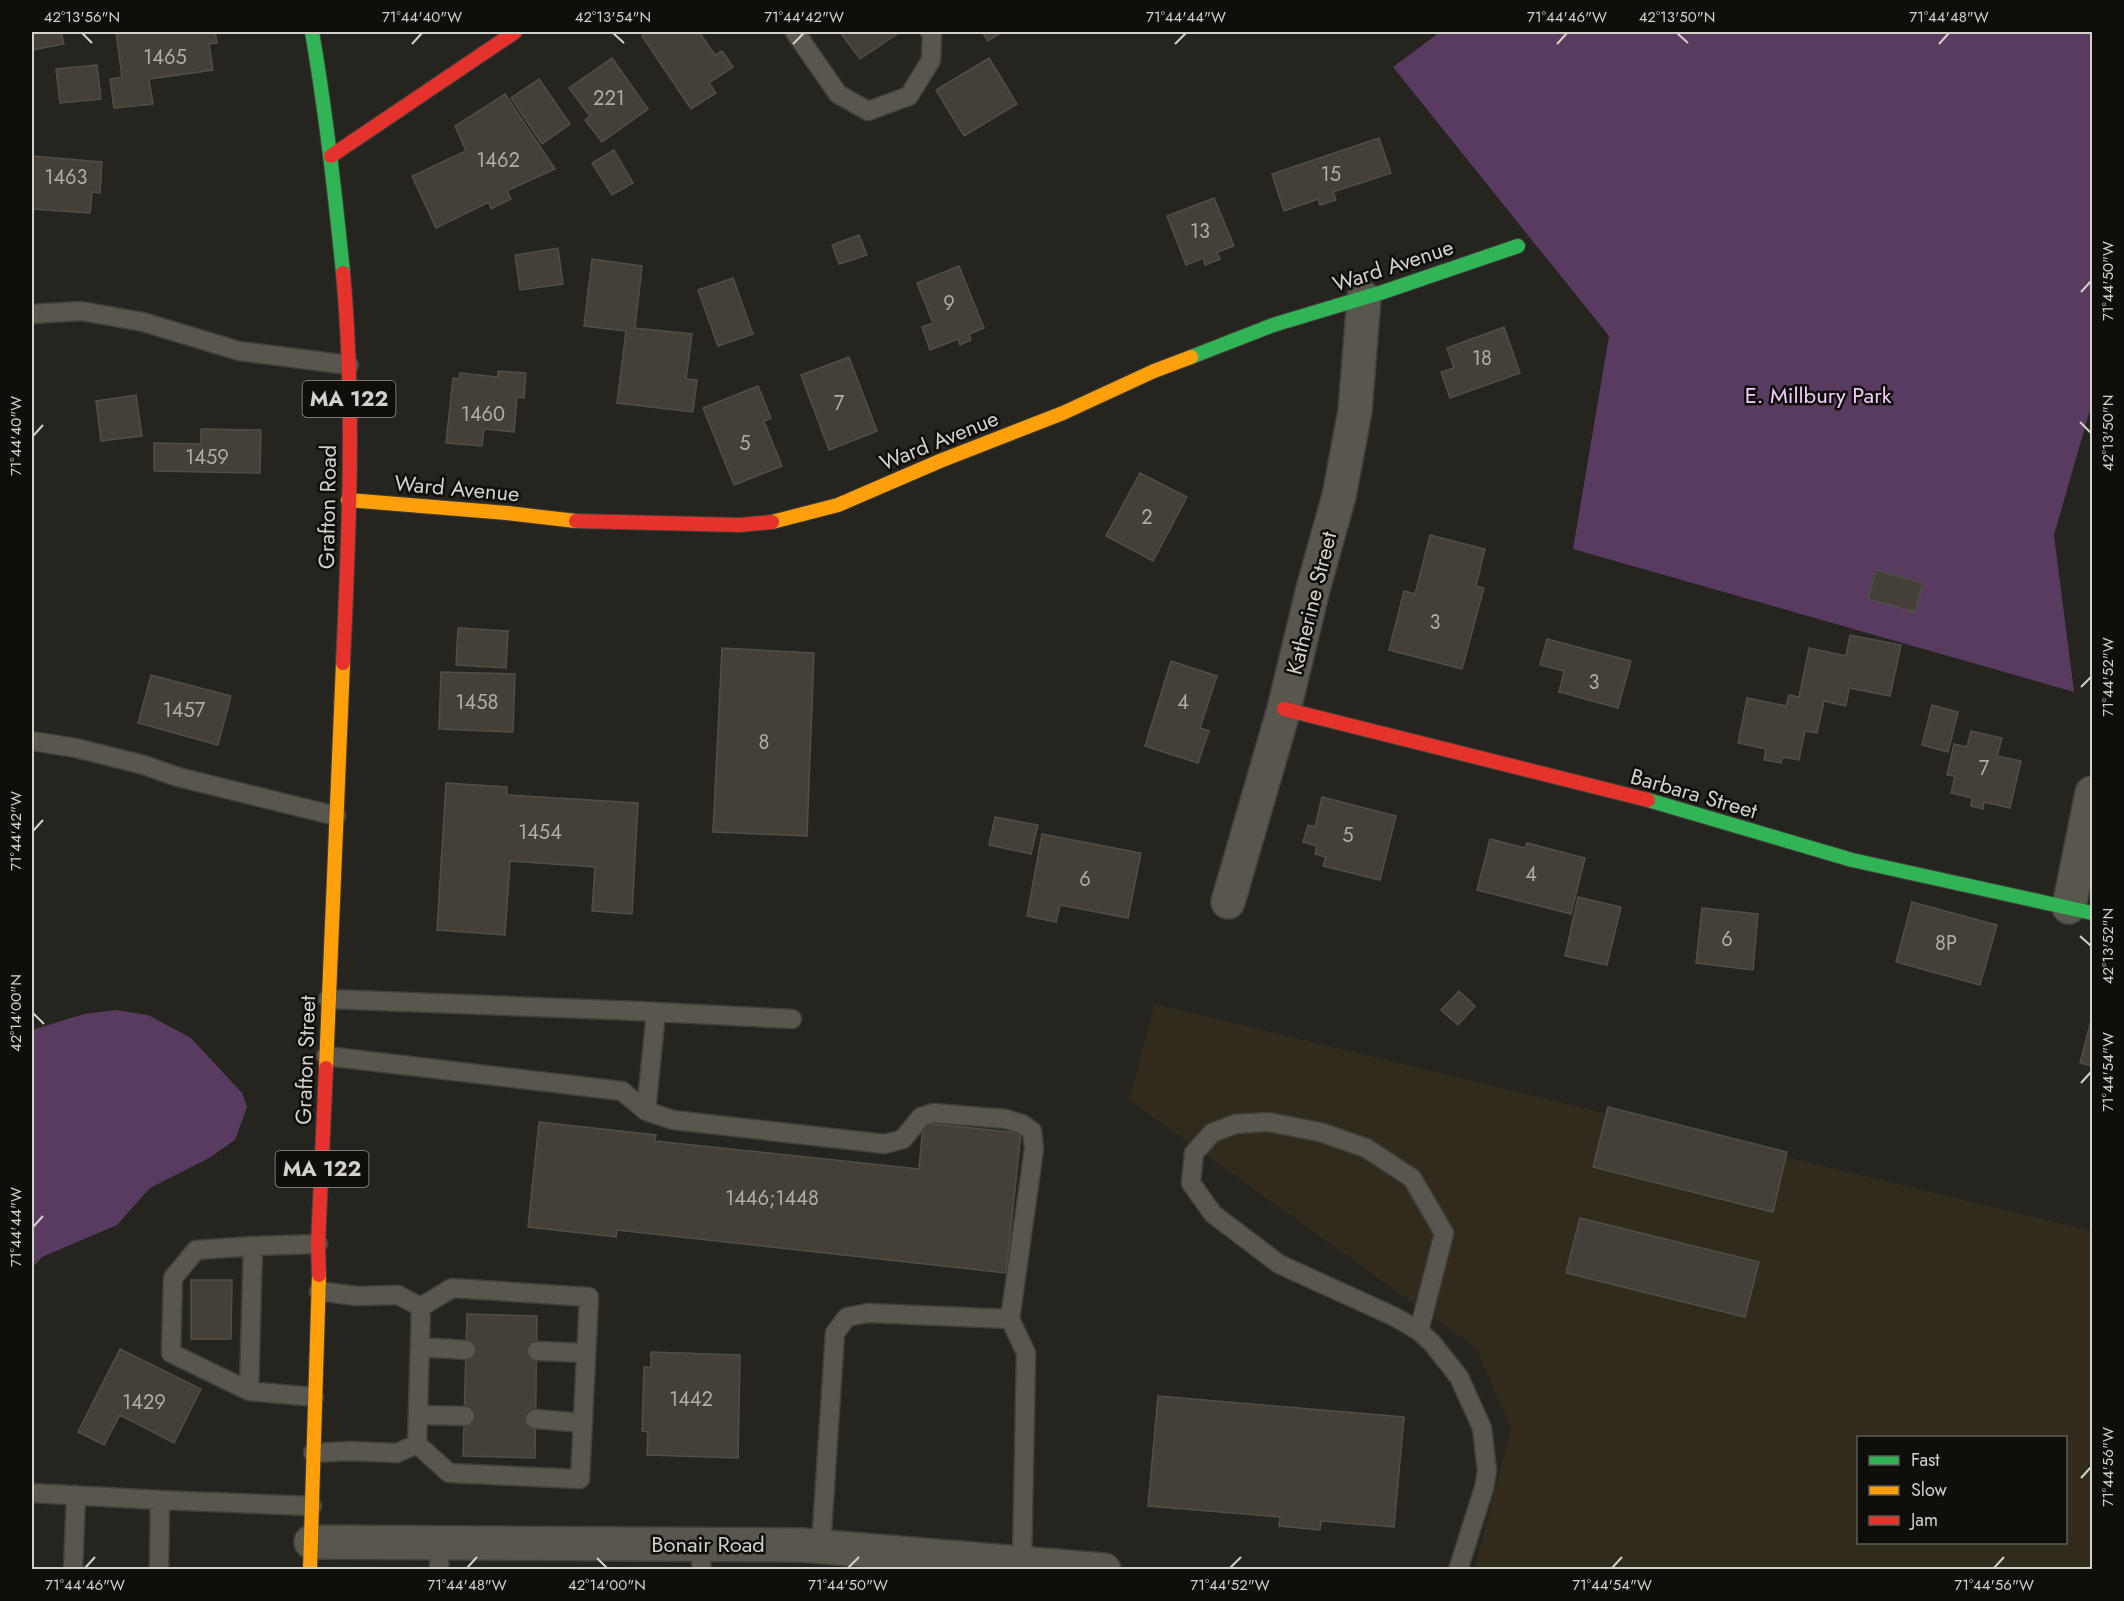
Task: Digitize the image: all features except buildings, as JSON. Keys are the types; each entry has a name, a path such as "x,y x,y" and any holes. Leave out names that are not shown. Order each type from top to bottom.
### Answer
{"main road":[{"name":"Grafton Road","path":"312,32 331,156 349,335 348,500 338,769"},
{"path":"331,156 515,32"},
{"name":"Ward Avenue","path":"348,500 507,513 584,522 741,525 779,521 838,505 940,461 1063,413 1164,367 1273,326 1518,246"},
{"name":"Barbara Street","path":"1284,709 1640,798 1852,860 2081,910"},
{"name":"Grafton Street","path":"310,1556 319,1291 318,1244 338,769"}],"street":[{"name":"Katherine Street","path":"1228,902 1284,709 1313,589 1339,496 1355,411 1364,298"},
{"path":"2081,910 2092,793"},
{"name":"Bonair Road","path":"310,1556 701,1557 821,1546 1104,1569"}],"lane":[{"path":"795,32 838,94 868,111 909,96 931,60 932,34 930,32"},
{"path":"32,314 81,311 143,322 239,351 349,365"},
{"path":"32,741 76,748 144,765 178,777 336,816"},
{"path":"328,999 792,1019"},
{"path":"646,1111 656,1013"},
{"path":"326,1056 622,1091 646,1111 673,1120 885,1144 903,1138 921,1117 933,1113 1005,1119 1022,1124 1032,1131 1034,1149 1010,1319 1026,1353 1022,1563"},
{"path":"1419,1331 1444,1233 1412,1178 1366,1148 1320,1132 1268,1122 1235,1124 1212,1133 1194,1153 1191,1184 1213,1214 1279,1264 1395,1317 1419,1331 1432,1343 1459,1377 1482,1428 1487,1471 1484,1488 1458,1569"},
{"path":"314,1397 249,1390 171,1353 173,1278 196,1250 318,1244"},
{"path":"249,1390 253,1246"},
{"path":"417,1443 448,1473 580,1479 589,1297 452,1288 421,1307"},
{"path":"319,1291 356,1296 398,1295 421,1307"},
{"path":"417,1443 421,1307"},
{"path":"821,1546 835,1333 847,1317 868,1313 1010,1319"},
{"path":"420,1347 466,1350"},
{"path":"537,1351 586,1353"},
{"path":"419,1415 465,1416"},
{"path":"536,1419 583,1423"},
{"path":"313,1453 350,1451 398,1453 417,1443"},
{"path":"32,1493 312,1506"},
{"path":"73,1569 76,1495"},
{"path":"159,1569 160,1500"}],"shaded area":[{"path":"1155,1004 2092,1231 2092,1569 1474,1569 1511,1429 1476,1348 1129,1100"}],"green space":[{"name":"E. Millbury Park","path":"1440,32 2092,32 2092,403 2054,535 2074,692 1573,549 1609,336 1393,67"},
{"path":"116,1010 148,1015 191,1038 242,1093 247,1107 235,1140 209,1158 150,1188 117,1225 42,1257 32,1268 32,1030 84,1014"}],"traffic: fast":[{"path":"312,32 330,152 343,273"},
{"path":"1191,357 1273,325 1383,292 1518,246"},
{"path":"1648,800 1852,860 2092,913"}],"traffic: slow":[{"path":"772,522 838,505 940,461 1063,413 1154,371 1191,357"},
{"path":"348,500 576,521"},
{"path":"326,1068 343,663"},
{"path":"310,1570 319,1275"}],"traffic: jam":[{"path":"331,156 515,32"},
{"path":"343,273 350,419 343,663"},
{"path":"576,521 740,525 772,522"},
{"path":"1284,709 1648,800"},
{"path":"319,1275 318,1244 326,1068"}]}
